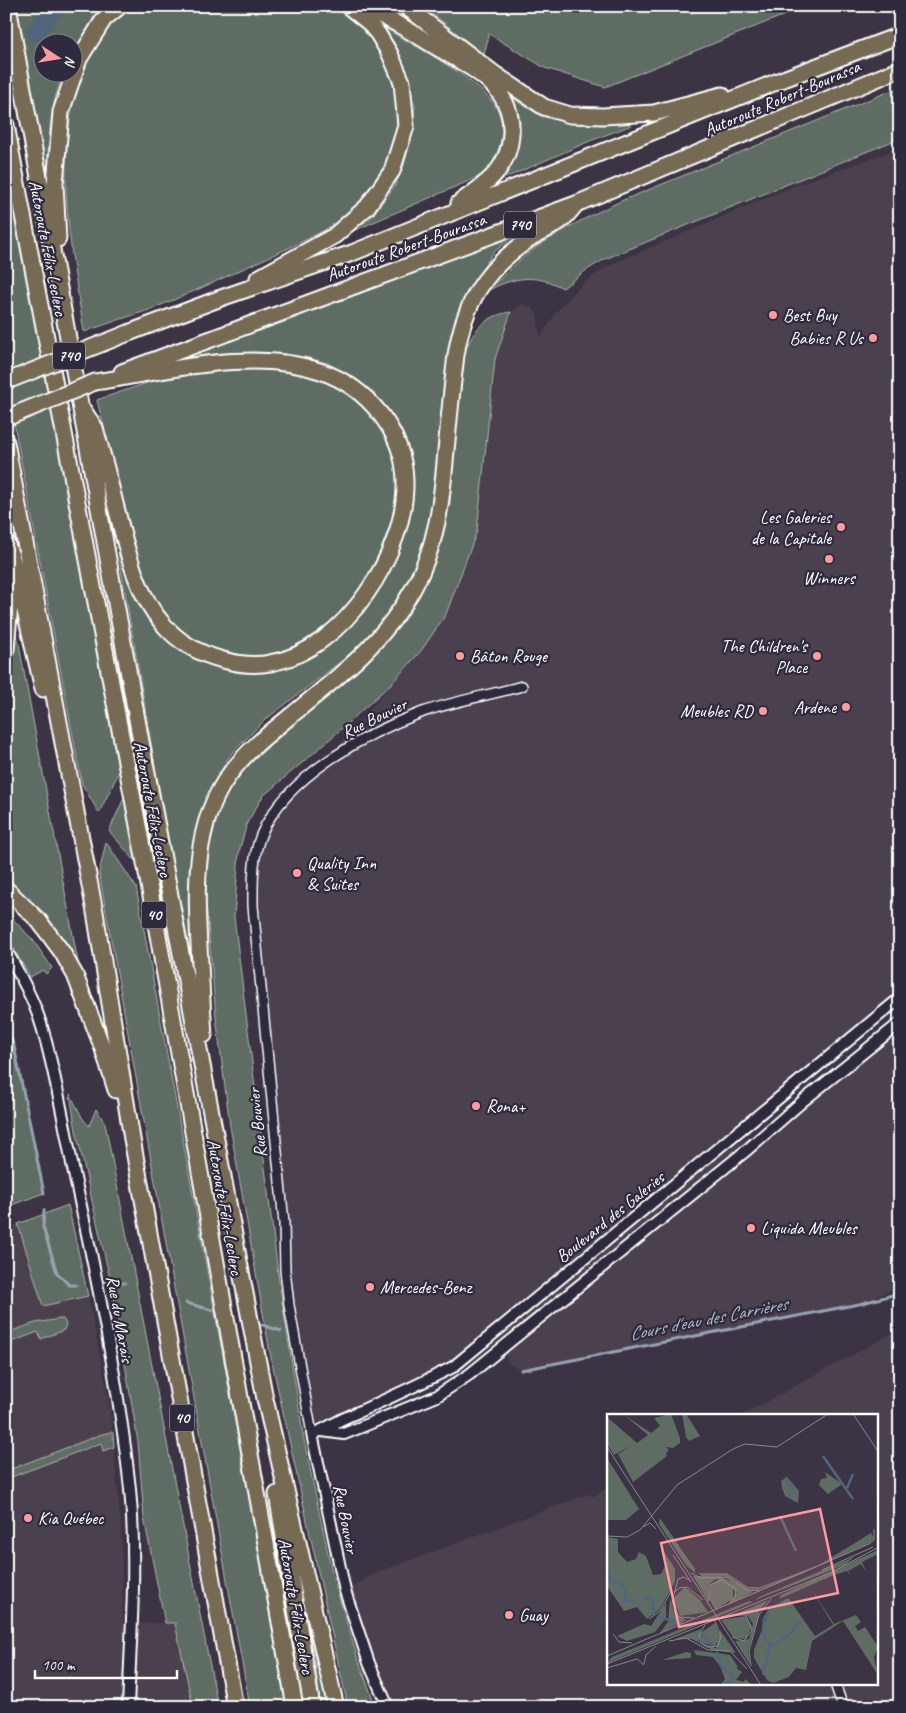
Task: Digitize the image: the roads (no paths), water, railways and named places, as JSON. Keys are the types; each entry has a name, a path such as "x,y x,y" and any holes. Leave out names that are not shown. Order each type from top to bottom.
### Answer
{"highway":[{"path":"8,6 207,1096 265,1399 336,1707"},
{"path":"61,303 55,184 61,112 79,59 104,19 120,6"},
{"path":"221,298 334,236 367,207 392,171 406,126 402,82 390,54 378,34 368,22 348,6"},
{"path":"360,6 399,25 456,59 486,80 506,104 510,117 511,136 509,148 502,165 483,186 441,216"},
{"path":"406,6 496,75 544,107 570,115 603,116 654,113 786,78"},
{"name":"Autoroute Robert-Bourassa","path":"7,381 221,298 352,253 786,78 900,35"},
{"name":"Autoroute Robert-Bourassa","path":"139,371 576,204 900,69"},
{"name":"Autoroute Félix-Leclerc","path":"6,125 146,868 295,1707"},
{"path":"207,1096 197,865 209,813 218,791 241,760 256,744 351,665 386,630 414,588 431,549 439,517 459,331 472,299 486,277 504,259 526,242 562,219 576,204"},
{"path":"80,404 96,428 130,562 152,610 164,626 184,643 205,655 236,663 270,664 313,647 331,633 350,614 367,592 382,568 400,524 405,480 401,456 393,433 383,417 367,398 348,384 321,371 300,366 269,361 236,362 139,371"},
{"name":"740","path":"6,418 95,382 139,371"},
{"name":"40","path":"6,442 95,912 132,1139 235,1707"},
{"path":"6,542 15,567 95,912"},
{"path":"6,546 10,605 6,649"},
{"path":"6,889 39,921 62,952 75,975 103,1049 132,1139"},
{"path":"265,1399 273,1470 312,1707"}],"street":[{"name":"Rue Bouvier","path":"388,1707 369,1662 344,1591 317,1432 289,1305 285,1270 284,1223 253,906 253,872 256,854 267,824 282,800 300,782 357,743 380,730 424,712 522,686"},
{"name":"Rue du Marais","path":"6,950 24,982 42,1026 101,1302 121,1422 130,1490 132,1532 133,1586 128,1707"},
{"name":"Boulevard des Galeries","path":"317,1432 339,1420 410,1390 453,1367 900,998"},
{"name":"Boulevard des Galeries","path":"317,1432 344,1434 437,1396 470,1374 900,1023"},
{"path":"836,1686 843,1707"}],"waterway":[{"path":"36,32 57,6"},
{"name":"Cours d'eau des Carrières","path":"6,1026 14,1046 44,1193"},
{"name":"Cours d'eau des Carrières","path":"44,1210 43,1227 57,1273 69,1285 76,1285"},
{"name":"Cours d'eau des Carrières","path":"106,1282 125,1283"},
{"name":"Cours d'eau des Carrières","path":"521,1370 859,1304 900,1293"},
{"name":"Cours d'eau des Carrières","path":"186,1303 212,1310"},
{"name":"Cours d'eau des Carrières","path":"262,1325 281,1331"}],"place":[{"name":"Best Buy","path":"773,315"},
{"name":"Babies R Us","path":"873,338"},
{"name":"Les Galeries de la Capitale","path":"841,527"},
{"name":"Winners","path":"829,559"},
{"name":"Bâton Rouge","path":"460,656"},
{"name":"The Children's Place","path":"817,656"},
{"name":"Ardene","path":"846,707"},
{"name":"Meubles RD","path":"763,711"},
{"name":"Quality Inn & Suites","path":"297,873"},
{"name":"Rona+","path":"476,1106"},
{"name":"Liquida Meubles","path":"751,1228"},
{"name":"Mercedes-Benz","path":"370,1287"},
{"name":"Kia Québec","path":"28,1518"},
{"name":"Guay","path":"509,1615"}]}
